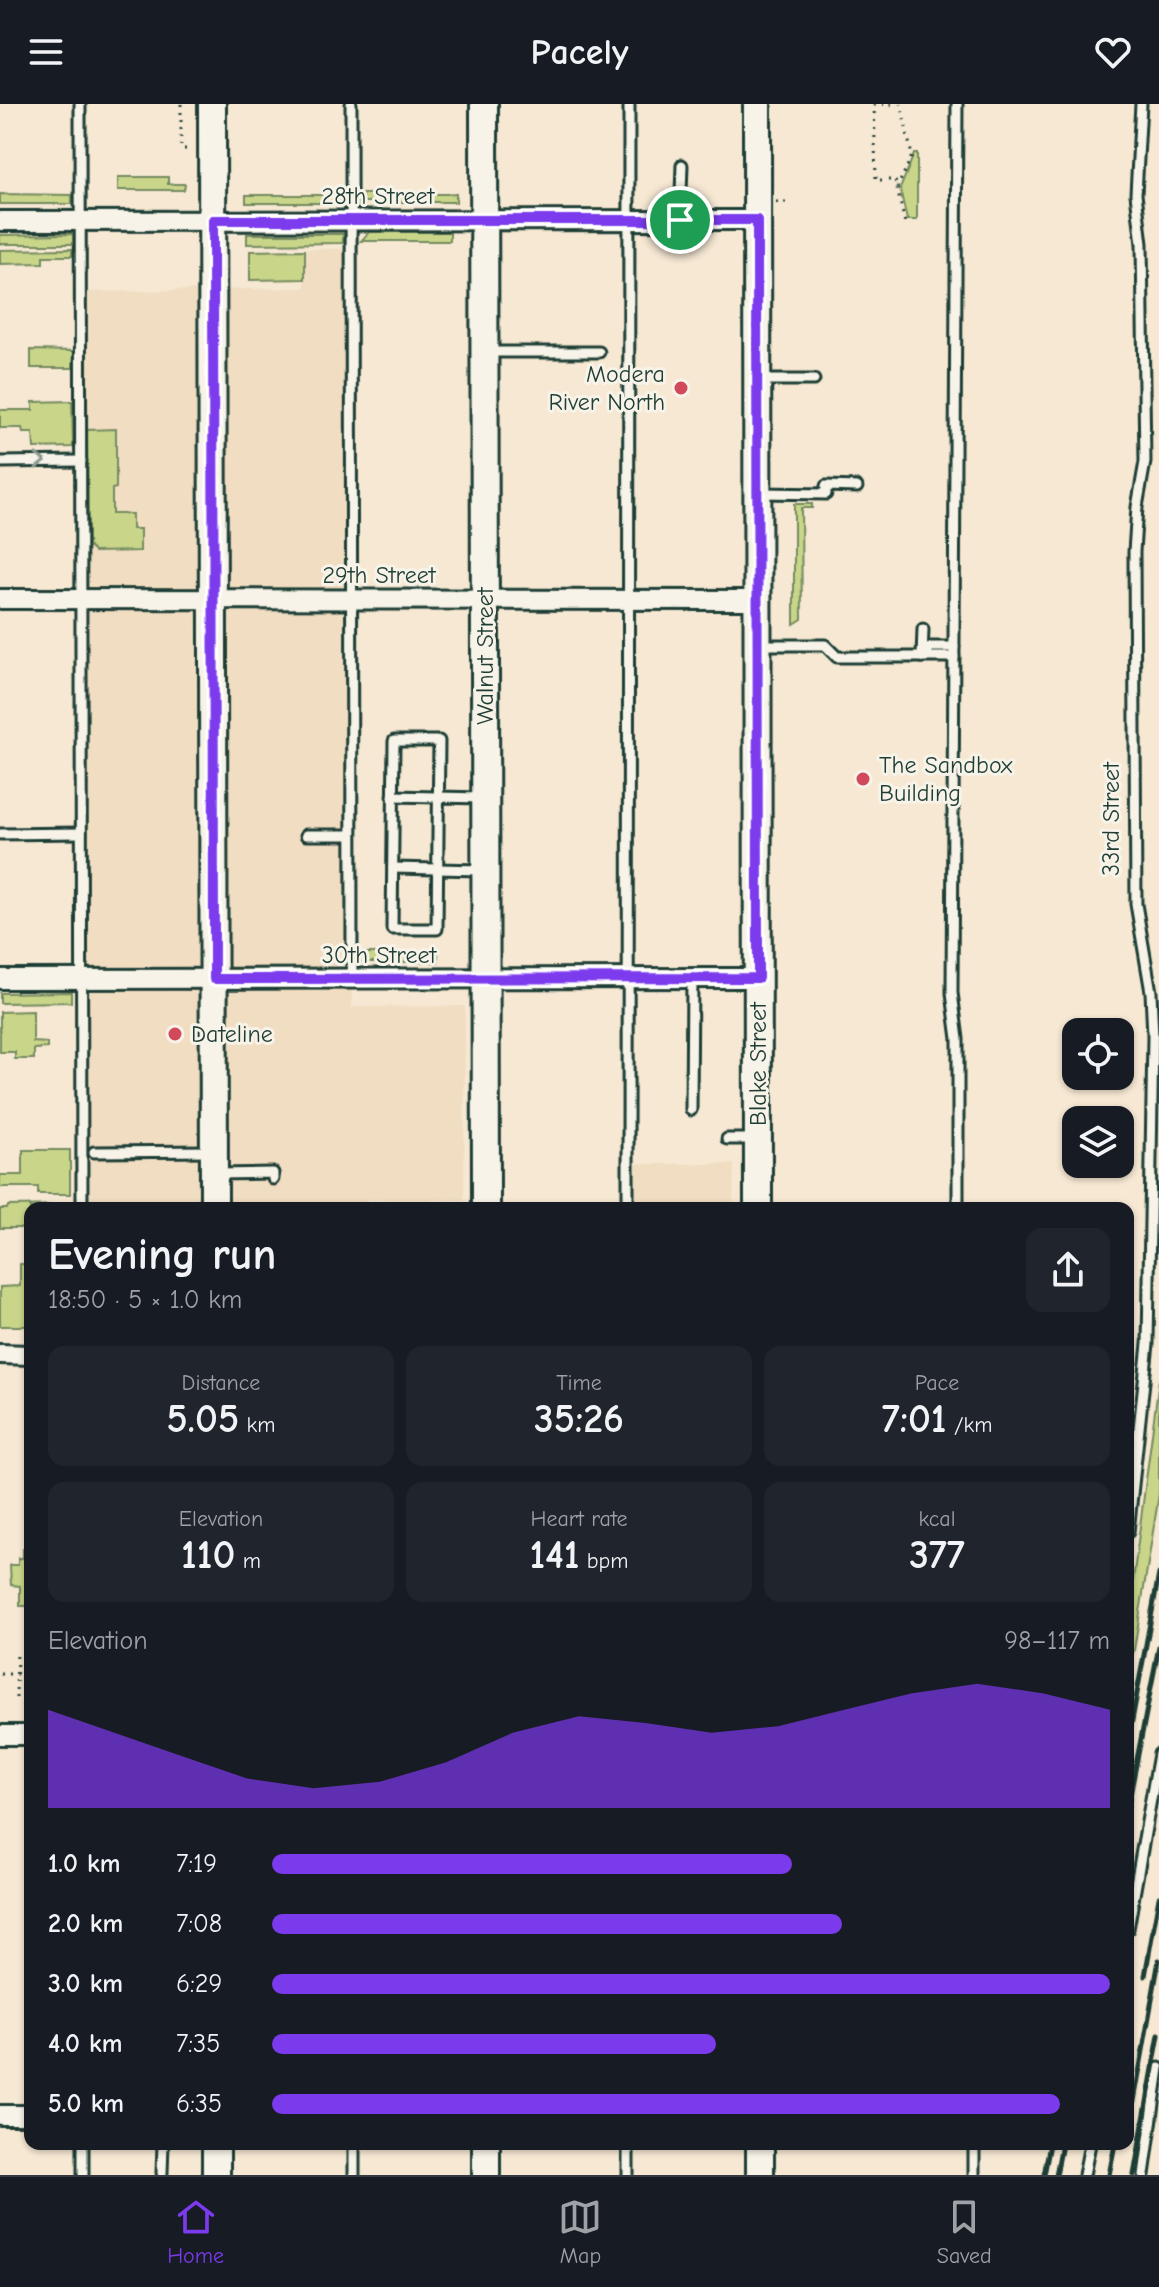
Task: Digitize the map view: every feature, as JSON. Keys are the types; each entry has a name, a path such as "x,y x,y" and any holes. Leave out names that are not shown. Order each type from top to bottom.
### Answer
{"street":[{"path":"212,104 214,1202"},
{"name":"Walnut Street","path":"484,104 486,1202"},
{"name":"Blake Street","path":"757,104 758,1202"},
{"name":"28th Street","path":"0,221 757,220"},
{"name":"29th Street","path":"0,599 757,600"},
{"name":"30th Street","path":"0,979 758,978"},
{"path":"0,1354 24,1355"},
{"path":"0,1735 24,1735"},
{"path":"0,2115 24,2115"},
{"path":"216,2150 216,2175"},
{"path":"486,2150 486,2175"},
{"path":"760,2150 760,2175"}],"lane":[{"path":"80,104 82,1202"},
{"path":"351,104 352,979"},
{"path":"628,1202 629,104"},
{"path":"957,104 952,993 958,1039 958,1202"},
{"name":"33rd Street","path":"1134,1476 1148,1344 1153,1036 1151,992 1136,904 1134,552 1137,507 1145,462 1142,244 1136,194 1141,104"},
{"path":"680,220 682,165"},
{"path":"485,352 599,352"},
{"path":"757,380 814,380"},
{"path":"0,462 81,461"},
{"path":"757,493 826,494 826,486 857,487"},
{"path":"922,657 923,629"},
{"path":"758,645 825,645 837,657 922,657 931,647 954,652"},
{"path":"394,741 439,741 438,797 437,929 392,929 394,741"},
{"path":"393,796 485,798"},
{"path":"0,834 81,833"},
{"path":"306,835 351,835"},
{"path":"393,868 485,870"},
{"path":"691,1110 692,978"},
{"path":"727,1139 758,1139"},
{"path":"94,1152 214,1163 273,1173 273,1179"},
{"path":"1134,1895 1159,1754"},
{"path":"1144,2175 1159,2068"},
{"path":"83,2150 83,2175"},
{"path":"162,2173 163,2150"},
{"path":"354,2150 354,2175"},
{"path":"628,2150 628,2175"},
{"path":"974,2150 974,2175"},
{"path":"1084,2175 1089,2150"}],"path":[{"path":"181,104 181,149 187,149"},
{"path":"893,104 874,104 876,180 895,180 905,223"},
{"path":"897,188 912,156 901,104"},
{"path":"16,1698 17,1650"},
{"path":"0,1674 17,1674"}],"shaded area":[{"path":"306,249 347,249 352,1007 465,1006 464,1200 86,1202 84,292 305,288"},
{"path":"632,1164 734,1164 733,1202 631,1202"}],"green space":[{"path":"914,154 917,154 917,220 907,220 900,189"},
{"path":"118,177 168,177 168,184 185,184 184,190 118,190"},
{"path":"0,194 72,195 72,204 0,204"},
{"path":"362,194 456,194 456,202 362,202"},
{"path":"246,195 340,195 340,203 246,203"},
{"path":"369,232 450,232 450,241 361,241"},
{"path":"73,234 73,244 0,244 0,235"},
{"path":"247,234 343,234 343,243 247,244"},
{"path":"72,249 72,256 43,256 43,263 0,264 0,250"},
{"path":"305,250 305,279 250,280 250,251"},
{"path":"31,350 74,351 73,368 31,368"},
{"path":"72,401 73,447 34,448 33,433 23,433 22,428 0,428 0,410 33,410 33,402"},
{"path":"116,429 116,488 112,489 112,514 132,514 132,529 140,529 140,551 94,552 88,546 87,430"},
{"path":"794,504 812,504 812,508 801,508 802,619 794,624"},
{"path":"360,953 438,953 438,962 360,962"},
{"path":"71,992 71,1002 0,1003 0,993"},
{"path":"33,1011 33,1042 47,1043 47,1048 34,1049 34,1059 15,1059 15,1052 0,1052 0,1012"},
{"path":"23,1150 70,1150 70,1194 38,1194 38,1187 0,1187 0,1175 23,1175"},
{"path":"8,1206 24,1206 24,1228 0,1228 0,1209 7,1209"},
{"path":"20,1264 24,1264 24,1326 0,1326 0,1287 20,1286"},
{"path":"1159,1380 1159,1494 1134,1650 1134,1573"},
{"path":"24,1549 24,1606 20,1606 20,1586 11,1585 10,1565 18,1565 18,1558 23,1558"}],"railway":[{"path":"1134,1709 1159,1574"},
{"path":"1134,1775 1159,1646"},
{"path":"1145,1976 1159,1897"},
{"path":"1134,2101 1159,1960"},
{"path":"1134,2175 1159,2035"},
{"path":"1044,2175 1049,2150"},
{"path":"1056,2175 1061,2150"},
{"path":"1109,2175 1114,2150"}],"place":[{"name":"Modera River North","path":"681,388"},
{"name":"The Sandbox Building","path":"863,779"},
{"name":"Dateline","path":"175,1034"}],"route":[{"path":"213,220 680,220 757,220 758,978 214,979 213,220"}]}
